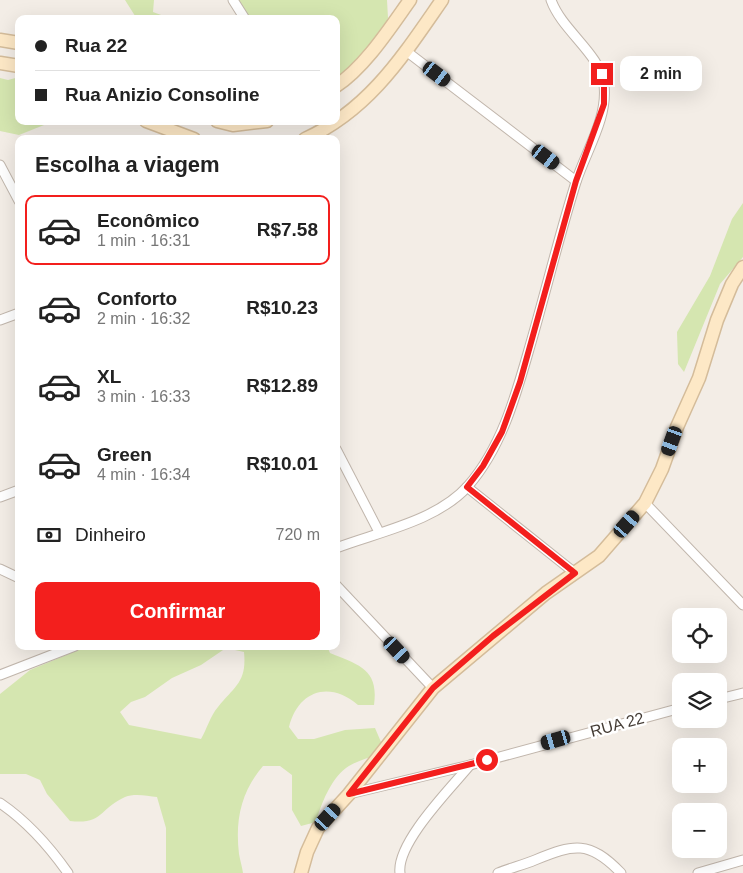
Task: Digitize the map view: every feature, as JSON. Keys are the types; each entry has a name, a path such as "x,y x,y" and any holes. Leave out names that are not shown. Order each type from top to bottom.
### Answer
{"street":[{"path":"233,0 242,15"},
{"path":"340,83 382,39 410,0"},
{"path":"340,118 352,112 374,90 442,0"},
{"path":"340,547 433,513 450,502 467,487 483,466 502,432 520,382 576,181 604,104 604,84 598,65 557,15 551,0"},
{"path":"0,40 15,42"},
{"path":"406,50 576,181"},
{"path":"0,63 15,65"},
{"path":"153,125 172,135"},
{"path":"310,135 322,126"},
{"path":"0,165 15,193"},
{"path":"301,873 307,852 318,828 349,794 433,688 493,636 599,556 645,503 662,469 698,378 717,320 732,284 743,267"},
{"path":"0,320 15,314"},
{"path":"340,457 379,532"},
{"path":"467,487 575,573"},
{"path":"0,496 15,491"},
{"path":"645,503 743,605"},
{"path":"0,569 15,576"},
{"path":"340,589 433,688"},
{"path":"0,675 66,650"},
{"path":"727,697 743,693"},
{"name":"RUA 22","path":"349,794 470,765 672,710"},
{"path":"400,873 399,865 408,845 426,818 470,765"},
{"path":"0,803 19,816 34,831 68,873"},
{"path":"498,873 563,849 581,847 596,852 621,873"},
{"path":"698,873 743,860"}],"green space":[{"path":"125,0 154,0 153,12 161,15 134,15"},
{"path":"236,0 387,0 388,18 382,36 340,82 340,15 243,15"},
{"path":"0,78 8,80 15,78 15,125 44,125 19,135 0,131"},
{"path":"743,203 743,257 720,284 684,372 678,364 677,332 710,276 732,219"},
{"path":"78,650 223,650 201,665 172,678 145,697 131,702 120,712 129,725 201,739 215,711 242,677 244,652 235,650 329,650 330,653 358,665 370,676 375,693 374,705 358,705 347,697 336,693 326,691 316,693 300,705 293,715 289,727 298,739 314,739 345,730 375,728 381,742 375,755 349,766 331,785 316,822 301,826 292,810 292,775 280,766 263,766 249,786 241,807 238,842 243,873 166,873 166,828 157,797 133,795 125,797 95,818 81,822 70,821 47,794 40,780 26,774 0,774 0,694 30,670"}],"route":[{"path":"487,760 349,794 433,688 493,636 575,573 467,487 483,466 502,432 520,382 576,181 604,104 602,74"}]}
